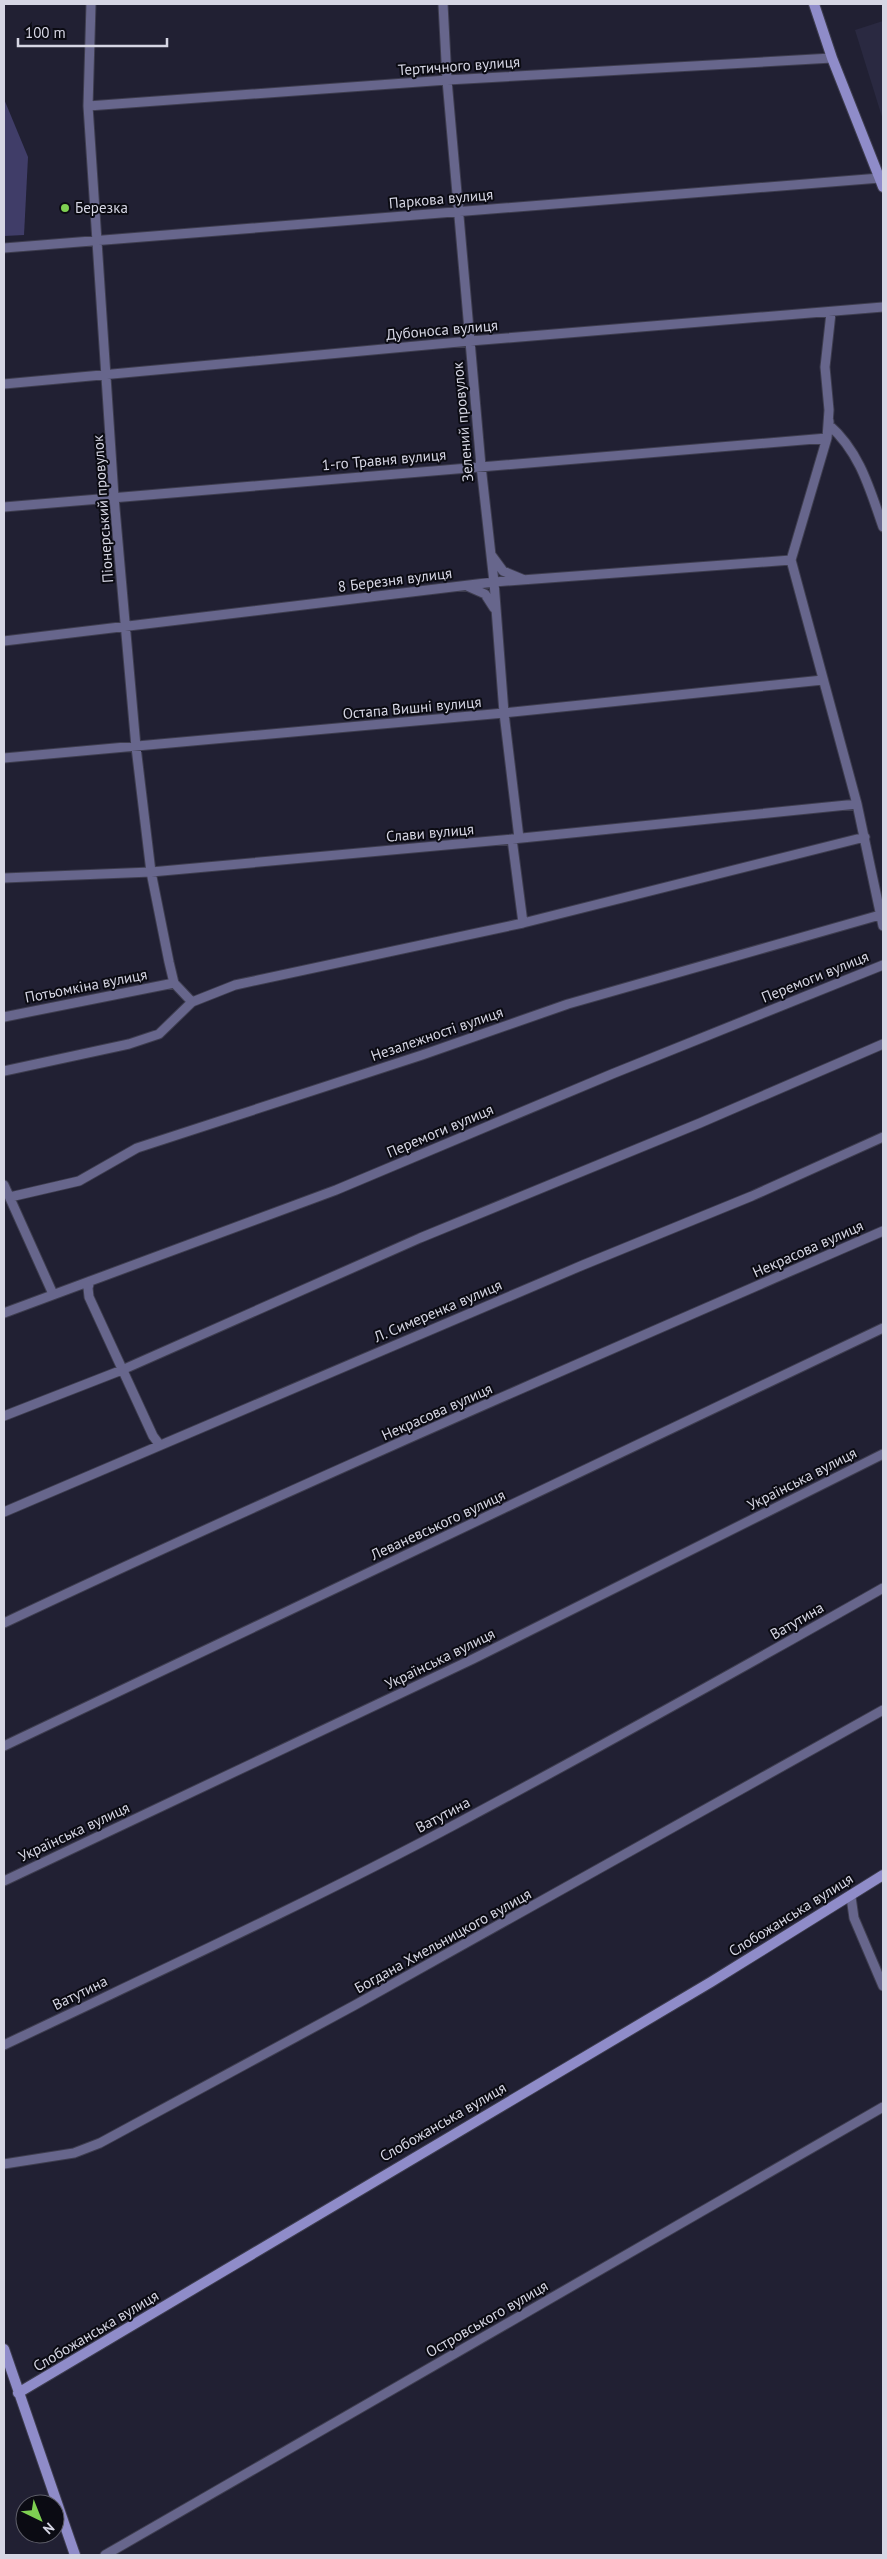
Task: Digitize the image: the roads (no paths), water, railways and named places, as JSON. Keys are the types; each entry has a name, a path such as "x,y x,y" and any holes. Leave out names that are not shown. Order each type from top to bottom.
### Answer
{"main road":[{"path":"814,4 832,58 882,183"},
{"name":"Слобожанська вулиця","path":"18,2393 711,1982 851,1897 883,1875"},
{"path":"4,2349 75,2555"}],"street":[{"name":"Піонерський провулок","path":"91,4 88,106 108,374 114,498 136,747 151,872 174,983"},
{"name":"Зелений провулок","path":"443,4 447,80 480,466 494,582 523,923"},
{"name":"Тертичного вулиця","path":"88,106 447,80 832,58"},
{"name":"Паркова вулиця","path":"4,248 459,212 882,183"},
{"name":"Дубоноса вулиця","path":"4,384 470,341 832,313 883,307"},
{"path":"832,313 825,368 829,425 843,437 862,469 883,527"},
{"path":"829,410 827,438 791,560 857,804 883,926"},
{"name":"1-го Травня вулиця","path":"4,507 827,438"},
{"path":"490,553 503,570 527,580"},
{"name":"8 Березня вулиця","path":"4,641 494,582 791,560"},
{"path":"464,586 472,587 485,594 493,603 496,614"},
{"name":"Остапа Вишні вулиця","path":"4,758 504,713 823,680"},
{"name":"Слави вулиця","path":"4,878 151,872 857,804"},
{"path":"4,1071 129,1044 159,1034 192,1002 235,986 523,923 865,837"},
{"name":"Незалежності вулиця","path":"10,1197 80,1181 137,1148 422,1055 568,1004 880,915"},
{"name":"Перемоги вулиця","path":"4,1313 336,1190 612,1074 883,964"},
{"path":"174,983 192,1002"},
{"name":"Потьомкіна вулиця","path":"4,1017 174,983"},
{"path":"4,1416 122,1370 167,1348 420,1238 700,1123 883,1044"},
{"name":"Л. Симеренка вулиця","path":"4,1512 159,1444 574,1268 752,1196 883,1137"},
{"path":"4,1187 53,1294"},
{"name":"Некрасова вулиця","path":"4,1623 416,1435 883,1231"},
{"path":"90,1281 88,1288 89,1297 152,1436 159,1444"},
{"name":"Леваневського вулиця","path":"4,1746 883,1328"},
{"name":"Українська вулиця","path":"4,1881 464,1663 883,1454"},
{"name":"Ватутина","path":"4,2045 350,1878 455,1825 663,1713 883,1588"},
{"name":"Богдана Хмельницкого вулиця","path":"4,2164 74,2153 100,2143 526,1911 883,1710"},
{"path":"851,1897 854,1918 883,1986"},
{"name":"Островського вулиця","path":"105,2555 883,2107"}],"place":[{"name":"Березка","path":"65,208"}]}
